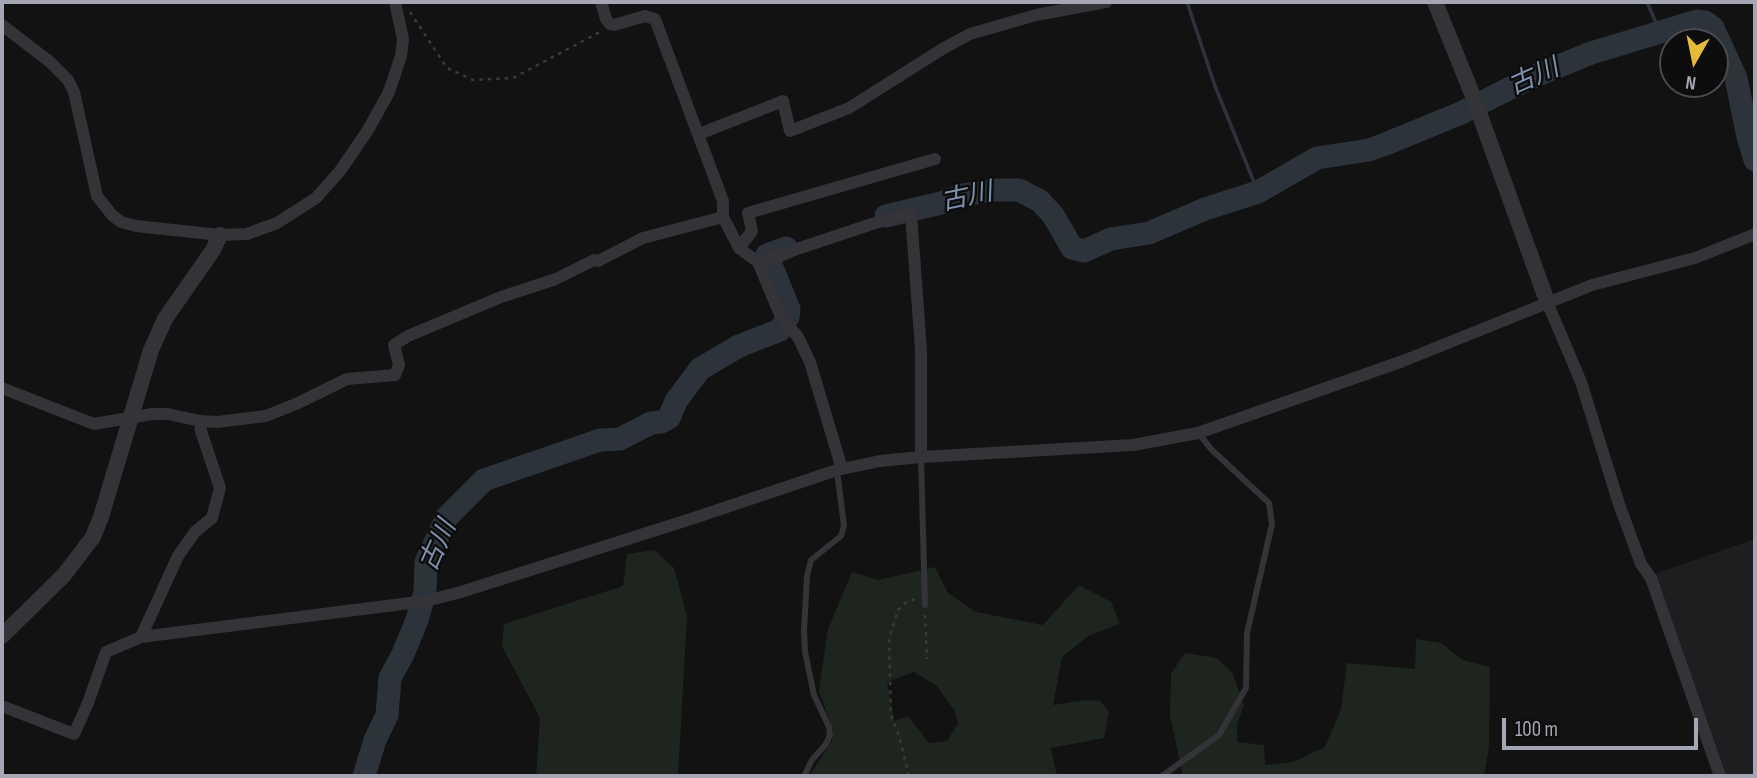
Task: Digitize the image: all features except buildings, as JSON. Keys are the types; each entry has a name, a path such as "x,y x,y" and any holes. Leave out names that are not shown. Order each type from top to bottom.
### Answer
{"street":[{"path":"2,25 50,62 68,80 74,92 97,196 104,207 121,222 220,235 247,234 277,223 316,198 340,171 377,114 401,56 403,39 395,2"},
{"path":"601,2 610,24 645,16 654,19 723,201 723,217 739,248 765,259 911,214 921,350 921,457"},
{"path":"699,134 783,101 790,131 849,108 970,34 1036,15 1106,2"},
{"path":"1435,2 1473,96 1548,304 1581,382 1619,504 1641,564 1651,578 1720,776"},
{"path":"739,248 752,232 748,213 935,159"},
{"path":"2,388 94,424 160,414 200,422 235,421 266,416 347,379 395,375 399,365 394,345 408,336 556,278 594,260 598,261 643,238 723,217"},
{"path":"2,706 74,734 89,703 106,652 141,637 421,602 461,592 839,470 880,461 921,457 1133,445 1198,433 1403,361 1592,285 1695,258 1755,234"},
{"path":"2,636 64,575 93,537 151,350 165,319 213,250 220,235"},
{"path":"765,259 785,321 798,337 810,362 839,470"},
{"path":"141,637 178,556 195,532 212,518 219,488 200,422"}],"lane":[{"path":"1162,776 1219,734 1246,688 1247,633 1272,524 1269,503 1212,450 1198,433"},
{"path":"921,457 925,601"},
{"path":"804,776 812,760 827,744 830,735 814,695 805,652 804,631 807,576 811,560 841,536 844,526 839,470"}],"path":[{"path":"408,10 447,68 473,80 513,78 597,34 610,24"},
{"path":"909,776 900,736 891,715 888,639 898,610 905,603 925,601 927,659"}],"shaded area":[{"path":"1755,539 1755,776 1726,776 1655,577 1657,573"},
{"path":"654,550 674,568 687,616 678,776 536,776 540,718 502,646 504,624 623,586 627,554"},
{"path":"935,567 948,593 976,612 1043,625 1079,585 1111,602 1120,624 1088,636 1062,657 1053,705 1086,700 1100,701 1109,712 1104,738 1051,748 1057,776 809,776 832,741 833,730 819,691 828,629 852,572 878,580","holes":["914,672 937,686 955,711 958,724 947,741 929,743 908,716 894,721 887,682"]},
{"path":"1416,639 1441,643 1463,660 1490,667 1489,747 1484,776 1183,776 1170,716 1171,674 1185,653 1216,658 1232,672 1244,705 1237,724 1237,742 1264,745 1265,765 1293,762 1325,747 1341,709 1347,663 1415,669"}],"waterway":[{"path":"1187,2 1215,86 1258,192"},
{"path":"1647,2 1659,30"},
{"name":"古川","path":"886,216 963,195 993,190 1019,190 1040,201 1053,215 1072,248 1084,251 1111,239 1149,233 1205,209 1258,192 1317,158 1369,150 1383,145 1461,113 1530,78 1591,53 1697,21 1705,22 1713,28 1736,78 1755,160"},
{"name":"古川","path":"364,776 375,740 387,715 390,678 417,620 425,592 426,562 447,517 484,480 600,440 620,439 651,423 669,418 676,401 700,369 739,346 780,330 788,317 789,309 767,255 786,248"}]}
